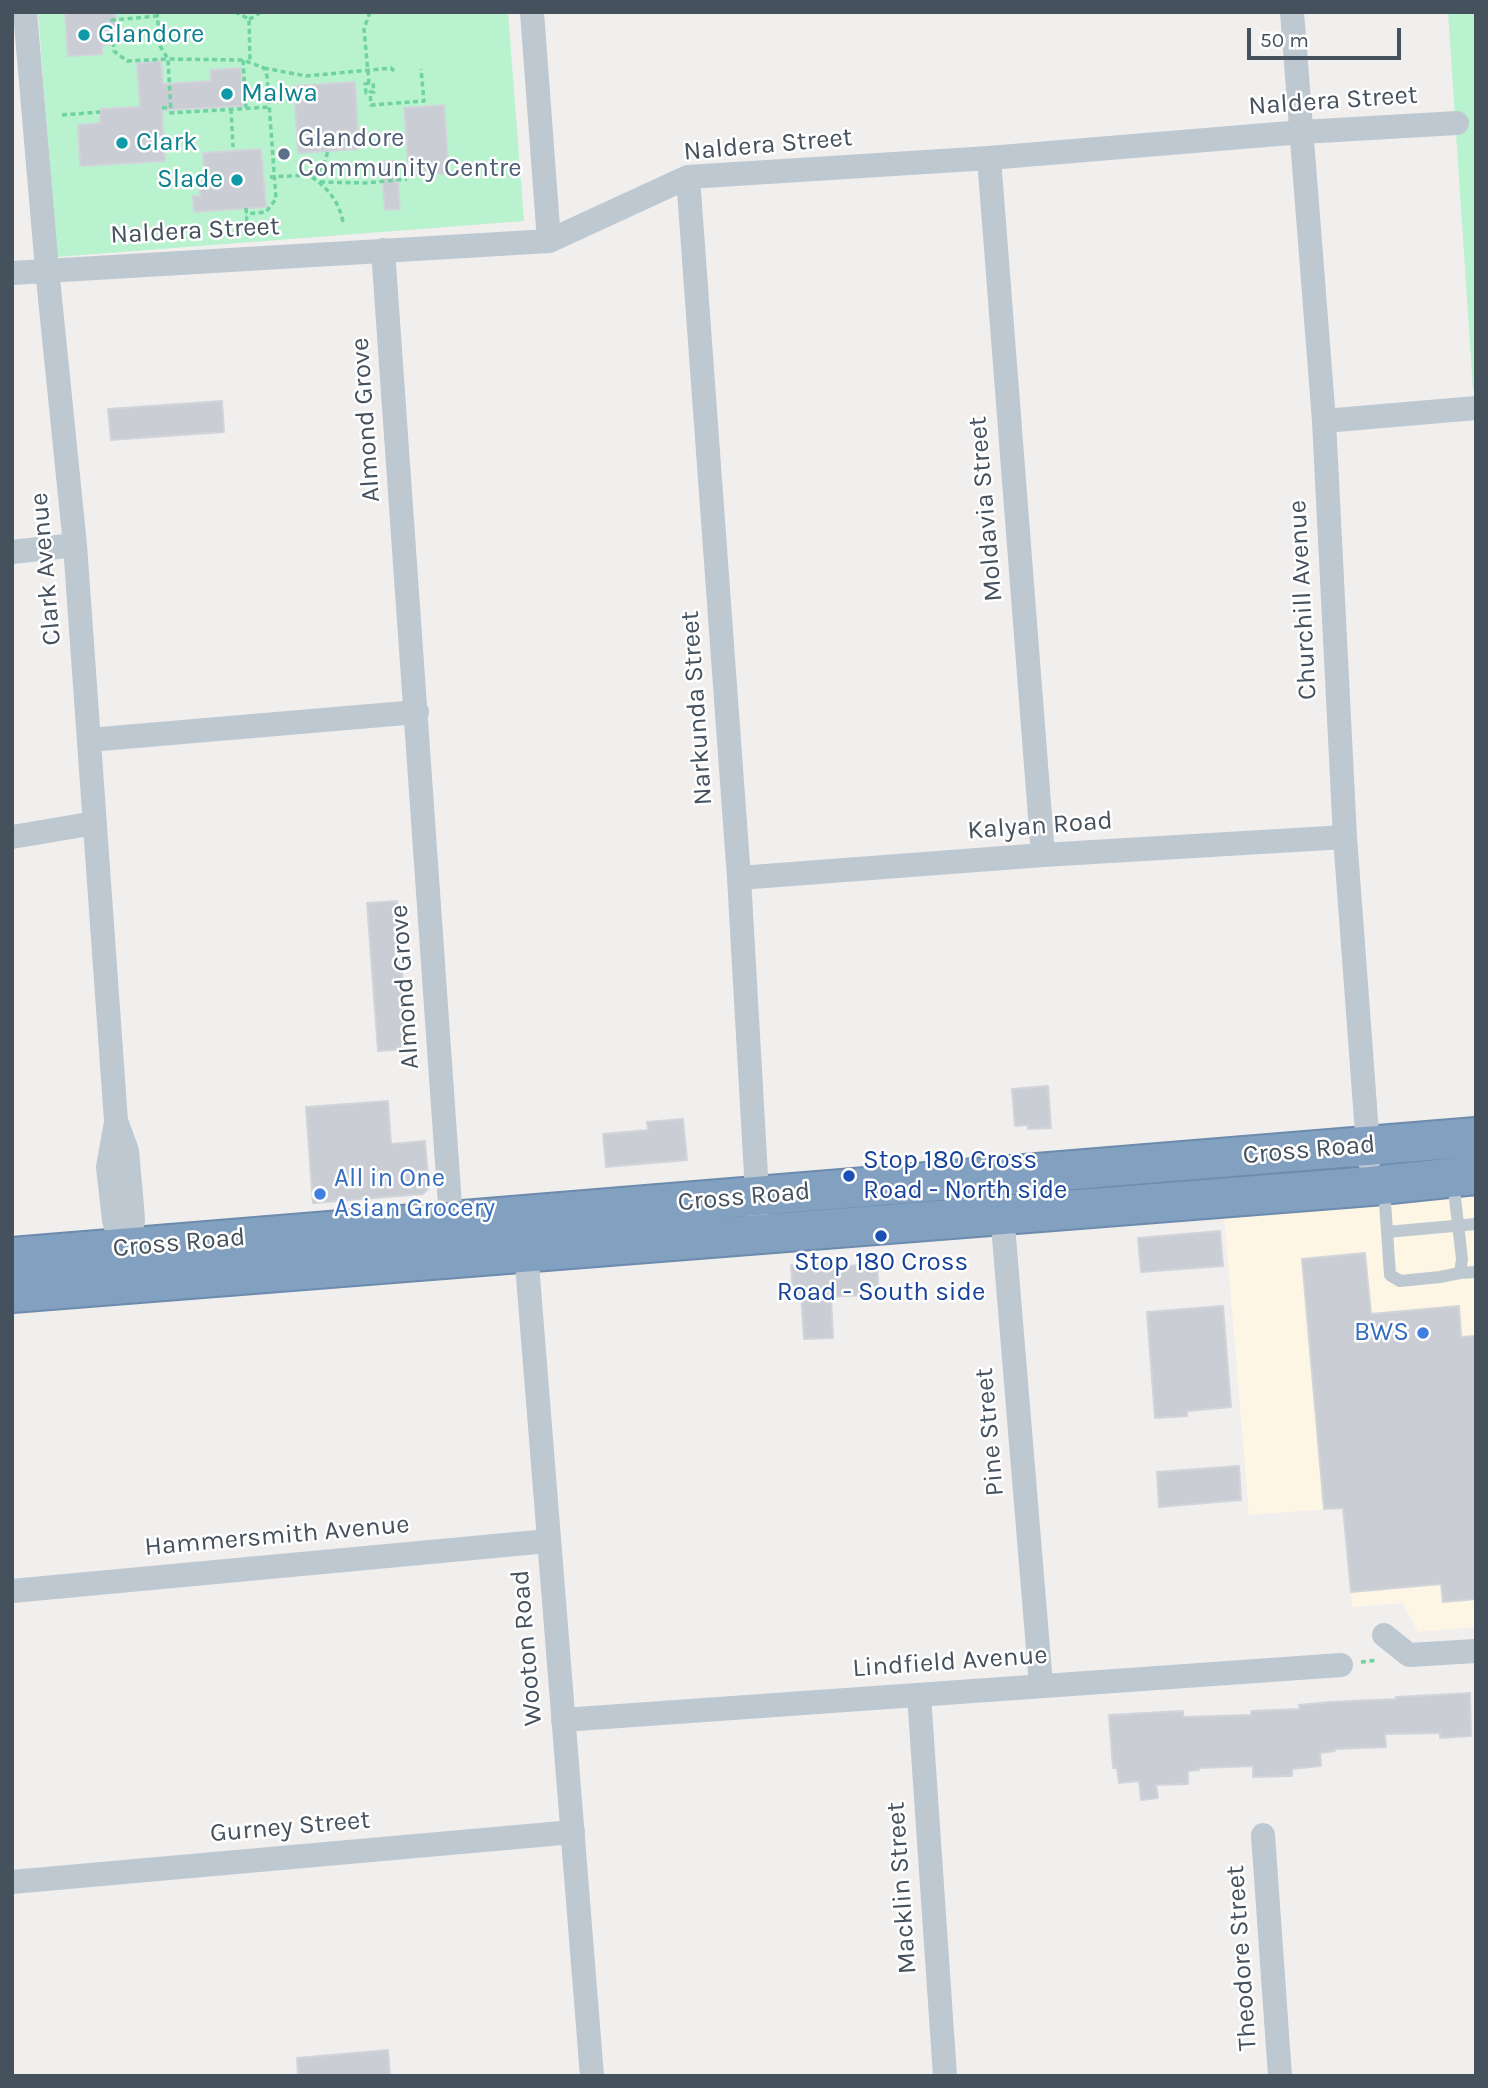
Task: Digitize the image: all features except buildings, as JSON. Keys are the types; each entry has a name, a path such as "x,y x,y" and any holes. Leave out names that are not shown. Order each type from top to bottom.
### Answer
{"highway":[{"name":"Cross Road","path":"12,1257 1476,1137"},
{"name":"Cross Road","path":"12,1293 526,1254 1464,1176"}],"street":[{"name":"Clark Avenue","path":"25,12 75,545 95,823 116,1121 108,1167 114,1222 123,1248 127,1285"},
{"path":"531,12 549,241"},
{"name":"Churchill Avenue","path":"1292,12 1324,421 1345,837 1368,1145 1377,1185"},
{"name":"Naldera Street","path":"12,273 549,241 688,177 989,158 1457,122"},
{"name":"Moldavia Street","path":"989,158 1044,855"},
{"name":"Narkunda Street","path":"688,177 739,878 760,1234"},
{"name":"Almond Grove","path":"383,250 453,1259"},
{"path":"1324,421 1476,408"},
{"path":"12,552 75,545"},
{"path":"89,740 417,712"},
{"path":"12,837 95,823"},
{"name":"Kalyan Road","path":"739,878 1044,855 1345,837"},
{"name":"Pine Street","path":"998,1175 1041,1685"},
{"name":"Wooton Road","path":"523,1215 592,2076"},
{"name":"Hammersmith Avenue","path":"12,1591 548,1541"},
{"path":"1384,1635 1409,1655 1476,1651"},
{"name":"Lindfield Avenue","path":"563,1720 1341,1665"},
{"name":"Macklin Street","path":"919,1695 945,2076"},
{"name":"Gurney Street","path":"12,1882 573,1832"},
{"name":"Theodore Street","path":"1263,1835 1280,2076"}],"lane":[{"path":"1460,1273 1462,1259 1458,1225 1464,1176"},
{"path":"1377,1185 1387,1232 1390,1275 1400,1281 1476,1272"},
{"path":"1387,1232 1476,1224"}],"path":[{"path":"234,12 248,19 260,12"},
{"path":"370,12 364,29 369,83 373,83 374,92 370,92 371,105 424,101 421,69"},
{"path":"293,101 246,108 171,113 168,59 160,46 158,14 112,20 114,51 127,61 168,59 243,60 264,68 306,76 391,68 394,71"},
{"path":"248,19 250,62"},
{"path":"243,60 246,108"},
{"path":"250,258 246,211 266,212 276,199 264,68"},
{"path":"162,108 171,107"},
{"path":"230,109 233,147"},
{"path":"62,115 100,112"},
{"path":"313,178 322,169 328,151"},
{"path":"272,177 303,175 313,178 337,201 343,222"},
{"path":"318,182 365,183 407,179"},
{"path":"1341,1665 1409,1655"}],"shaded area":[{"path":"1476,1194 1476,1627 1418,1632 1403,1603 1352,1607 1343,1508 1249,1515 1224,1214"}],"green space":[{"name":"Glandore Community Centre","path":"38,12 508,12 524,221 57,257"},
{"path":"1448,12 1476,12 1476,389 1473,390"}],"place":[{"name":"Glandore","path":"84,35"},
{"name":"Malwa","path":"227,94"},
{"name":"Clark","path":"122,143"},
{"name":"Glandore Community Centre","path":"284,154"},
{"name":"Slade","path":"237,180"},
{"name":"Stop 180 Cross Road - North side","path":"849,1176"},
{"name":"All in One Asian Grocery","path":"320,1194"},
{"name":"Stop 180 Cross Road - South side","path":"881,1236"},
{"name":"BWS","path":"1423,1333"}]}
